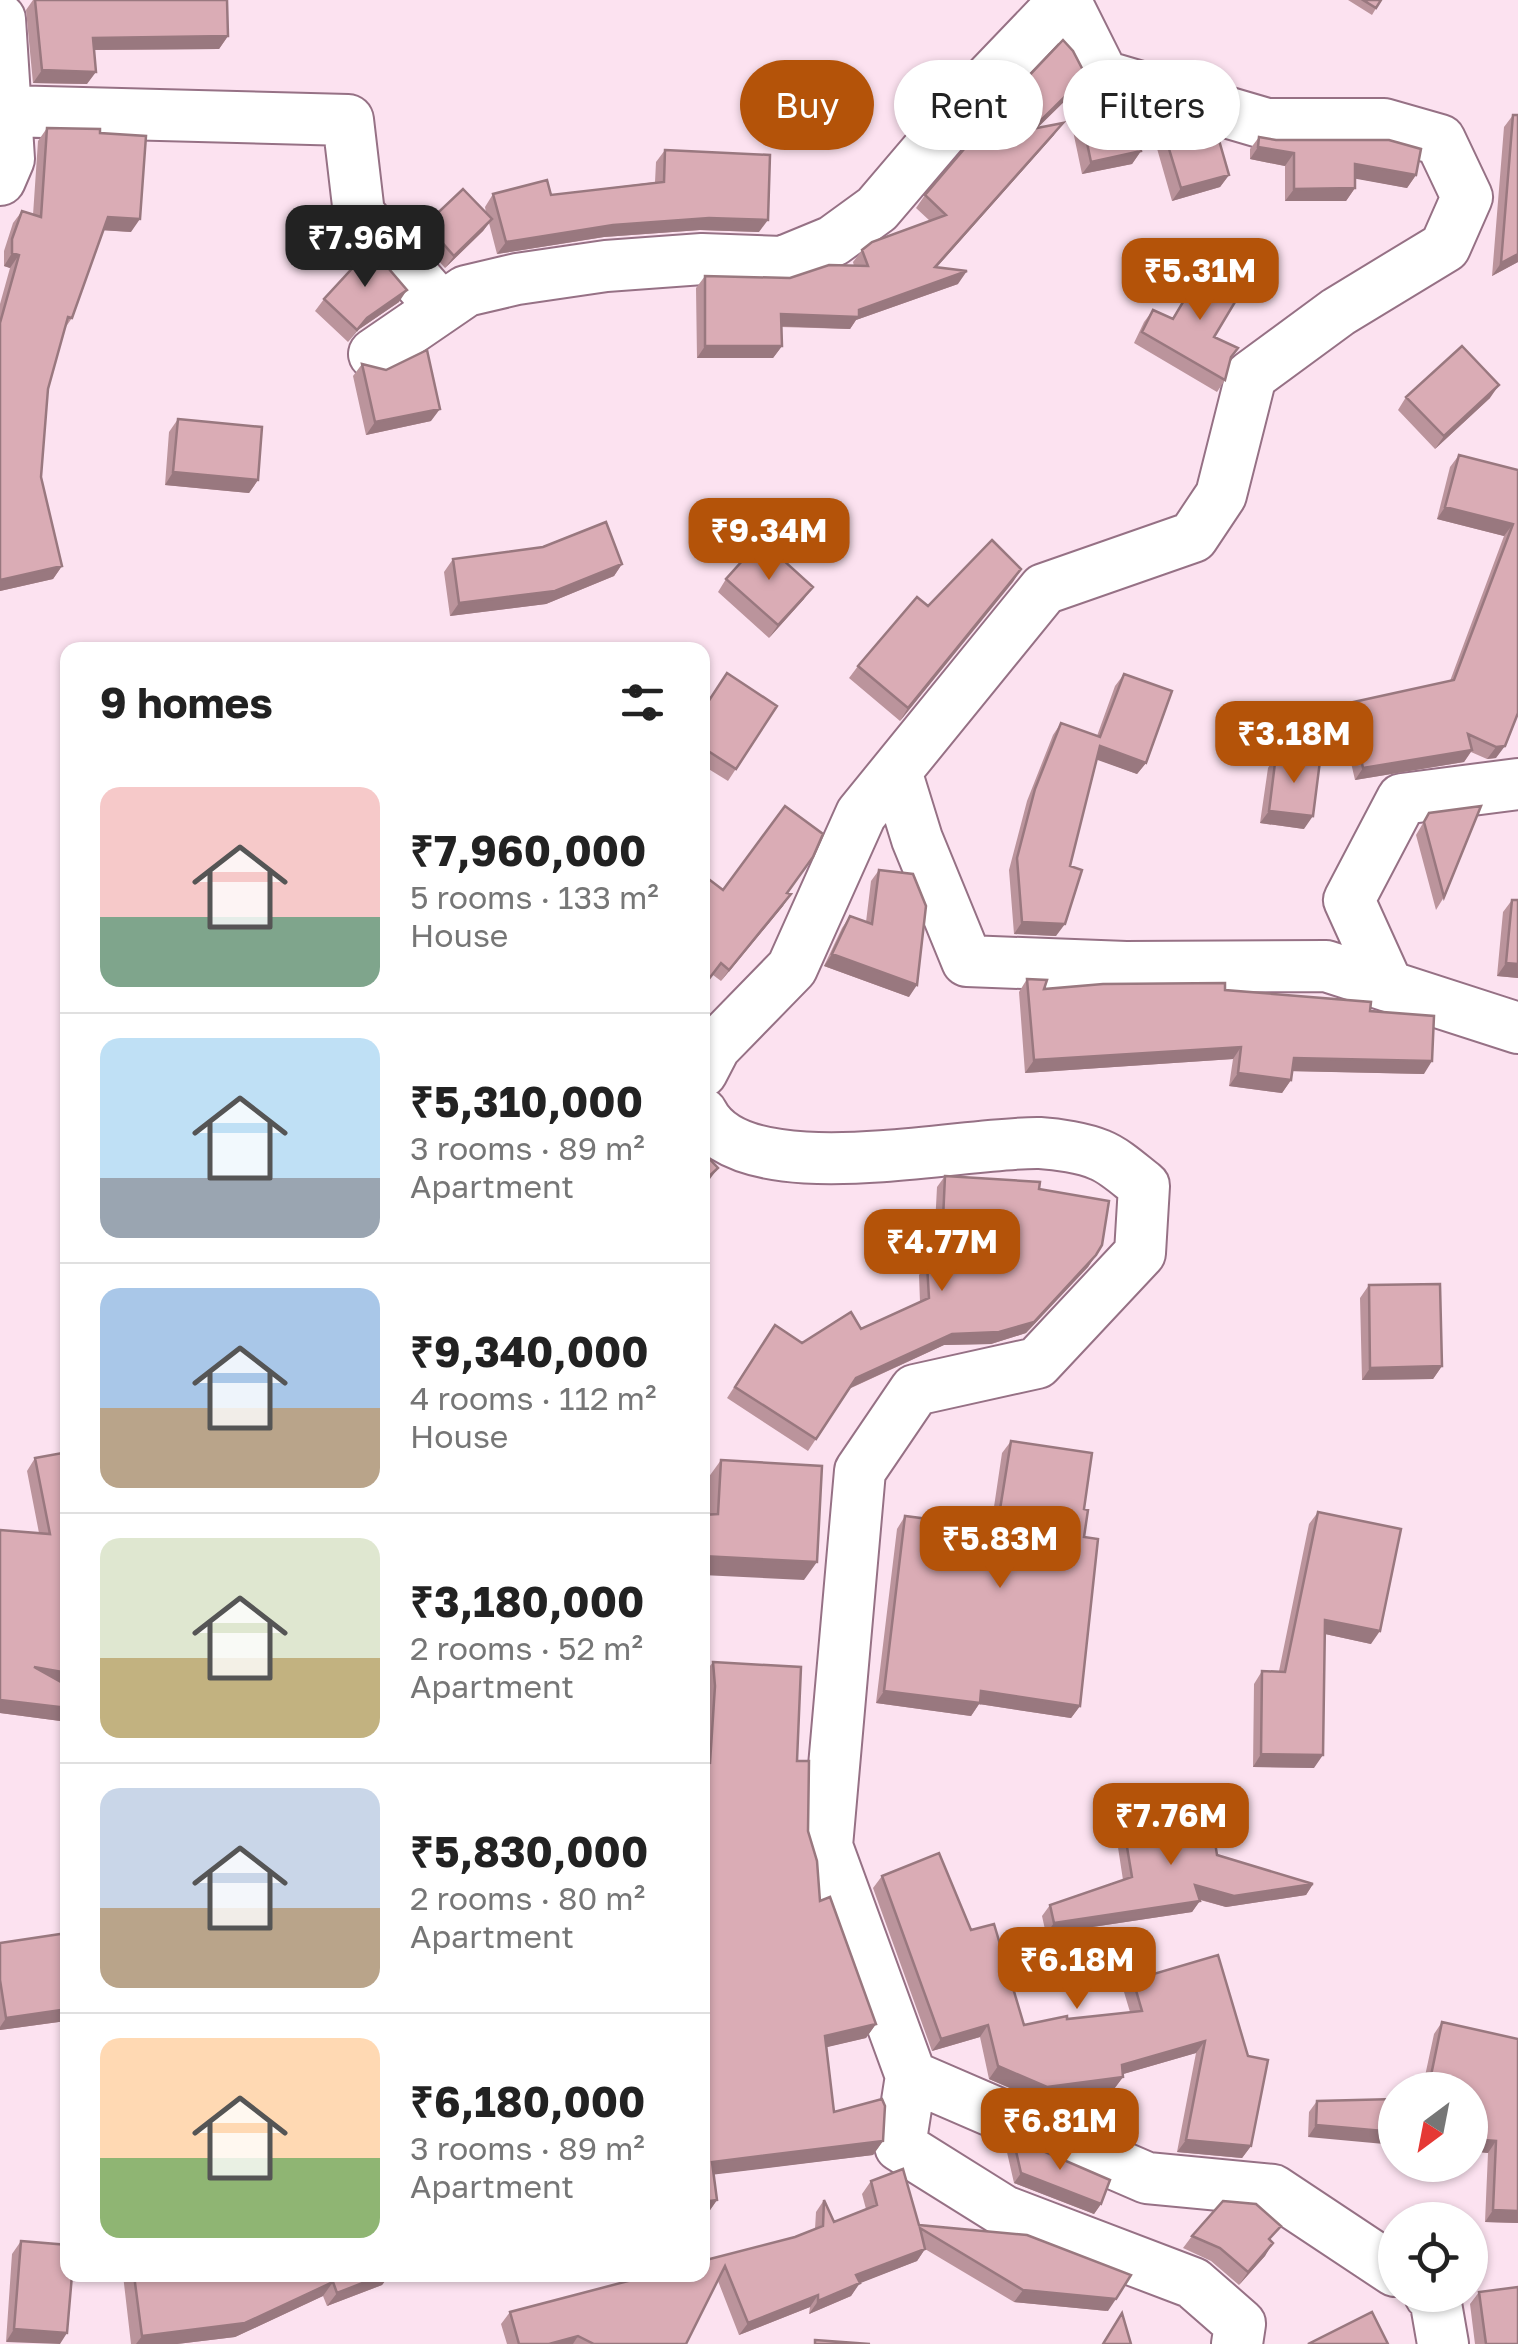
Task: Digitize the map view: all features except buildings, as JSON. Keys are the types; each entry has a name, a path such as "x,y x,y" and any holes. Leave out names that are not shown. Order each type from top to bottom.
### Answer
{"street":[{"path":"374,354 466,291 606,266 702,258 782,262 833,241 877,209 975,94 1065,0 1103,76 1267,124 1384,124 1440,140 1467,197 1445,246 1338,312 1251,376 1221,495 1194,537 1044,588 861,814 792,968 715,1046 710,1056"},
{"path":"0,18 9,159 0,180"},
{"path":"6,111 348,120 359,214 441,307"},
{"path":"896,771 917,840 968,961 1126,967 1326,966 1518,1028"},
{"path":"1388,986 1349,900 1402,798 1518,784"},
{"path":"710,1128 767,1156 832,1158 1041,1143 1100,1155 1144,1186 1140,1252 1037,1363 915,1390 860,1472 827,1846 910,2076 900,2146 1004,2212 1193,2283 1240,2324 1237,2344"},
{"path":"910,2076 1147,2178 1273,2190 1378,2259"},
{"path":"1437,2312 1443,2344"}]}
